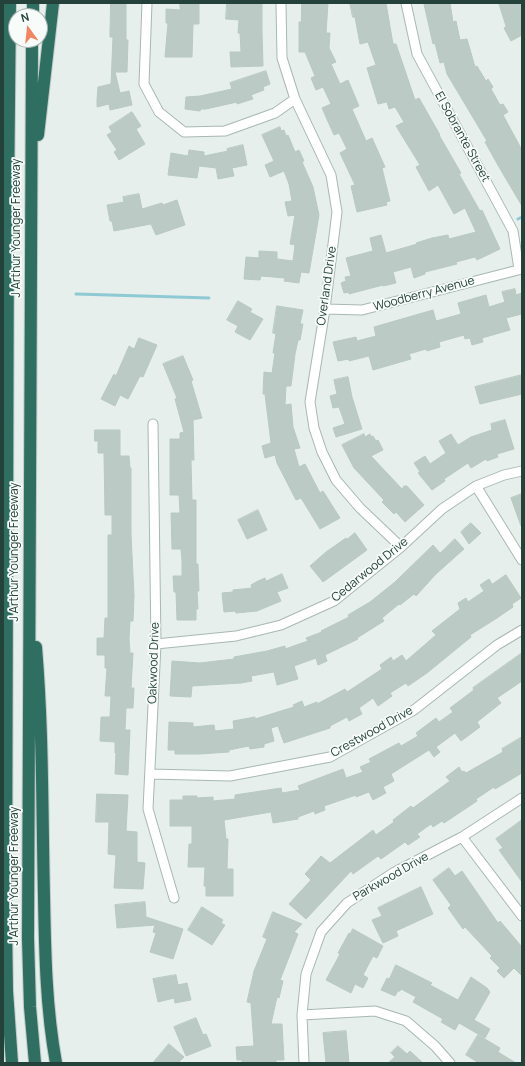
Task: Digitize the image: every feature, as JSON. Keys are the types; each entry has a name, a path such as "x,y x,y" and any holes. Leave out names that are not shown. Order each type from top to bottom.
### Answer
{"highway":[{"name":"J Arthur Younger Freeway","path":"10,3 6,875 7,991 12,1063"},
{"path":"31,196 53,3"},
{"name":"J Arthur Younger Freeway","path":"32,48 28,953 30,1007 35,1063"},
{"path":"3,104 8,203"},
{"path":"29,567 40,713 46,976 56,1063"},
{"path":"3,896 6,875"}],"street":[{"path":"147,3 144,84 159,112 184,132 225,131 275,113 295,99"},
{"name":"Overland Drive","path":"281,3 282,58 295,99 331,175 337,212 325,309 310,402 314,428 320,446 336,480 360,508 401,547"},
{"name":"El Sobrante Street","path":"406,3 417,54 513,231 521,269"},
{"name":"Woodberry Avenue","path":"325,309 362,310 521,269"},
{"name":"Oakwood Drive","path":"153,424 156,644 148,809 174,898"},
{"name":"Cedarwood Drive","path":"156,644 236,636 281,625 334,601 401,547 442,509 476,486 504,475 522,471"},
{"path":"476,486 522,560"},
{"name":"Crestwood Drive","path":"150,774 230,776 330,756 414,710 497,645 522,630"},
{"name":"Parkwood Drive","path":"304,1063 302,1015 306,974 321,932 347,903 393,873 462,837 522,798"},
{"path":"462,837 522,916"},
{"path":"302,1015 375,1011 406,1021 435,1046 450,1063"}],"building":[{"path":"111,3 126,3 126,40 128,40 127,72 115,72 120,93 129,91 132,105 110,110 109,104 97,107 97,100 98,87 111,84 113,37 110,37"},
{"path":"180,3 199,3 199,24 193,24 192,57 165,57 168,23 166,23 166,9 180,10"},
{"path":"227,3 262,3 263,66 231,67 230,52 241,52 240,33 238,33 239,20 226,19"},
{"path":"302,3 328,3 326,33 330,33 329,48 336,62 331,64 340,84 348,80 359,106 352,109 366,141 372,138 385,167 382,168 390,201 386,202 387,205 357,212 351,186 355,185 340,153 347,149 339,133 334,135 322,108 331,104 323,87 316,90 311,78 315,76 305,52 299,52 299,22 301,22"},
{"path":"350,3 386,3 393,44 396,44 415,100 419,98 461,173 459,174 480,211 482,210 500,249 477,260 475,257 456,262 457,264 425,272 425,274 414,278 411,267 393,272 396,283 349,294 349,292 344,293 341,283 346,281 345,277 351,276 346,258 373,251 370,238 381,235 386,253 432,238 448,235 449,239 476,232 465,208 454,214 438,185 429,191 416,167 420,165 396,126 404,122 395,107 389,109 387,102 378,104 367,68 376,65 368,42 360,44 355,17 353,17"},
{"path":"450,3 453,22 456,21 460,40 467,39 475,67 477,66 486,81 488,79 493,87 491,89 500,105 503,104 508,112 503,115 522,150 522,206 485,142 487,141 447,74 444,62 440,63 435,43 433,44 424,4"},
{"path":"499,3 522,3 522,35 511,41 504,28 506,27"},
{"path":"266,71 270,84 263,87 264,90 251,95 253,99 237,104 237,102 201,109 200,111 185,109 186,97 200,96 232,89 230,83"},
{"path":"132,112 141,126 136,129 145,144 119,160 114,152 117,150 107,135 112,132 109,127"},
{"path":"280,127 281,131 284,130 286,136 288,135 295,152 299,150 304,161 302,162 313,187 319,215 309,273 301,272 299,283 284,281 285,278 261,276 260,280 244,279 246,257 259,258 259,251 277,252 277,259 293,261 295,245 290,244 295,215 288,216 285,202 292,201 289,184 284,171 270,177 265,165 274,161 262,135"},
{"path":"243,145 247,165 232,168 234,176 218,179 216,168 199,166 197,178 168,175 171,153 188,156 189,150 204,152 204,156 228,151 227,149"},
{"path":"139,194 142,209 162,203 163,205 177,200 185,225 156,235 151,224 114,231 112,221 110,221 107,205 124,202 123,197"},
{"path":"515,289 516,295 522,293 522,314 506,318 510,330 482,338 483,342 472,345 470,338 465,339 464,335 439,342 440,347 409,354 411,359 373,370 369,356 349,361 349,359 338,361 333,342 356,337 357,341 376,336 374,327 433,310 436,321 461,314 458,303 486,295 489,307 505,302 502,292"},
{"path":"238,301 252,309 250,312 263,319 250,340 235,332 238,326 227,320"},
{"path":"277,306 303,310 300,324 303,324 300,340 298,340 295,354 291,386 286,386 285,405 291,404 293,427 300,448 294,449 299,467 305,464 320,493 323,491 340,518 320,529 301,498 296,500 277,463 275,455 265,458 262,446 271,443 265,394 263,394 264,372 272,373 276,334 273,333"},
{"path":"139,338 157,345 143,377 140,376 128,399 120,395 115,406 101,399 114,374 116,376 129,346 134,349"},
{"path":"183,356 193,380 191,381 202,418 193,420 194,460 191,460 192,500 196,500 196,564 198,564 199,591 197,591 198,609 196,609 196,620 177,620 176,592 174,592 173,576 182,576 182,560 181,549 172,549 171,513 180,513 179,495 170,495 170,439 180,439 180,433 184,432 175,399 177,398 163,364"},
{"path":"522,375 522,394 480,404 475,387"},
{"path":"348,377 352,397 362,429 336,437 333,428 345,424 339,407 333,408 330,396 337,394 334,380"},
{"path":"505,420 514,449 497,454 498,457 487,461 486,459 471,468 468,463 444,479 445,481 432,490 418,473 420,472 414,463 425,456 430,464 446,453 439,441 451,434 458,445 471,437 492,430 491,424"},
{"path":"95,430 120,430 120,456 129,456 131,468 131,534 134,596 133,621 130,621 129,639 130,653 133,653 131,688 134,688 133,708 126,708 125,730 130,730 128,775 115,774 115,742 100,741 101,717 110,717 111,696 105,696 107,668 105,668 105,655 97,655 97,638 104,638 105,618 108,618 108,535 112,535 112,515 105,515 104,453 98,453 98,441 95,441"},
{"path":"364,434 365,437 370,434 376,441 378,440 383,450 371,456 402,489 404,486 407,486 424,505 405,522 396,512 394,514 382,502 384,500 354,468 342,445"},
{"path":"522,494 522,525 521,526 511,498"},
{"path":"258,510 267,530 247,539 238,520"},
{"path":"471,523 481,533 469,544 461,532"},
{"path":"355,533 367,550 323,582 310,566 326,552"},
{"path":"455,539 464,549 436,574 416,596 414,594 400,605 399,604 382,618 384,621 357,638 358,639 325,655 327,661 318,665 316,658 294,666 298,679 277,685 274,672 251,676 252,681 241,683 192,686 191,697 170,696 172,661 200,663 234,659 234,657 285,646 285,649 308,641 306,638 322,632 321,631 349,617 348,615 370,602 395,582 433,545 440,553"},
{"path":"282,574 288,588 277,592 281,601 257,611 236,613 235,611 224,612 222,593 252,588 251,585 256,582 265,578 266,581"},
{"path":"506,575 521,598 512,604 513,607 470,635 471,637 427,673 408,686 406,683 390,693 392,696 378,706 373,698 359,708 362,714 349,721 347,717 330,726 330,728 284,743 278,726 271,728 274,741 264,744 264,747 250,749 249,746 229,750 229,752 200,754 175,754 175,750 168,750 169,722 193,723 193,727 214,725 215,731 234,729 233,721 255,717 255,719 294,707 293,705 302,701 304,707 317,702 317,704 345,689 347,692 382,669 380,665 391,657 393,661 402,655 406,661 436,635 432,631 460,609 458,603 466,598 468,602 484,591 480,585 489,579 492,584"},
{"path":"522,653 522,681 497,698 501,703 477,722 480,727 461,741 455,733 436,747 440,752 434,757 429,750 391,774 394,781 383,787 386,793 373,800 369,792 356,797 356,795 324,806 325,810 315,814 314,811 298,817 298,819 273,823 271,812 224,820 226,839 228,839 227,869 233,869 233,896 206,896 206,886 204,886 205,867 188,867 189,844 192,844 192,826 170,826 170,800 183,800 183,796 197,796 197,798 213,797 213,801 235,799 235,795 281,788 282,793 300,790 298,786 343,769 346,778 363,772 360,767 371,762 369,759 399,743 401,746 418,736 416,733 436,718 439,722 453,712 450,708 474,690 473,688"},
{"path":"522,737 522,773 495,789 494,787 476,799 477,801 444,823 442,821 433,827 431,824 417,834 420,837 408,845 405,842 381,859 378,856 353,874 351,871 306,919 289,904 311,880 305,874 321,856 330,863 373,830 376,835 394,822 393,820 411,806 413,808 450,781 446,777 459,767 462,772 464,771 466,773 503,752 502,749"},
{"path":"97,794 128,795 126,831 137,832 137,862 145,863 143,889 114,888 116,855 108,854 109,822 96,822"},
{"path":"522,820 522,882 499,850 503,848 496,839"},
{"path":"449,868 455,876 462,871 498,923 500,921 522,947 522,976 514,968 504,978 497,971 500,968 490,958 492,956 465,927 463,929 448,908 451,905 433,880"},
{"path":"421,887 433,914 396,931 398,936 383,943 372,920 382,916 378,908"},
{"path":"145,902 146,917 183,929 173,959 150,952 156,933 153,932 155,925 117,928 115,905"},
{"path":"202,907 223,920 221,923 225,925 212,945 188,930"},
{"path":"273,912 302,924 294,932 298,934 280,980 283,981 279,998 277,997 271,1024 282,1024 284,1060 276,1060 276,1063 242,1063 242,1060 237,1060 236,1047 254,1046 251,1003 247,1002 254,971 267,939 263,937"},
{"path":"353,929 383,946 377,958 373,956 363,975 368,978 363,988 355,984 351,993 326,980 340,954 338,953 349,933 350,934"},
{"path":"396,965 432,983 430,985 458,1000 471,977 487,988 490,992 474,1020 490,1029 485,1038 459,1023 455,1030 441,1022 443,1019 413,1002 416,997 401,989 395,996 381,990 387,978 389,979"},
{"path":"176,975 178,985 187,983 191,1000 175,1003 174,998 158,1002 153,979"},
{"path":"196,1018 203,1035 206,1034 211,1046 186,1056 174,1027"},
{"path":"346,1031 349,1063 326,1063 323,1033"},
{"path":"478,1035 500,1048 498,1052 516,1063 479,1063 466,1055"},
{"path":"169,1044 184,1057 178,1063 153,1063"},
{"path":"398,1046 407,1054 410,1051 423,1063 388,1063 395,1057 391,1053"}],"waterway":[{"path":"518,219 522,217"},
{"path":"76,294 209,298"}]}
